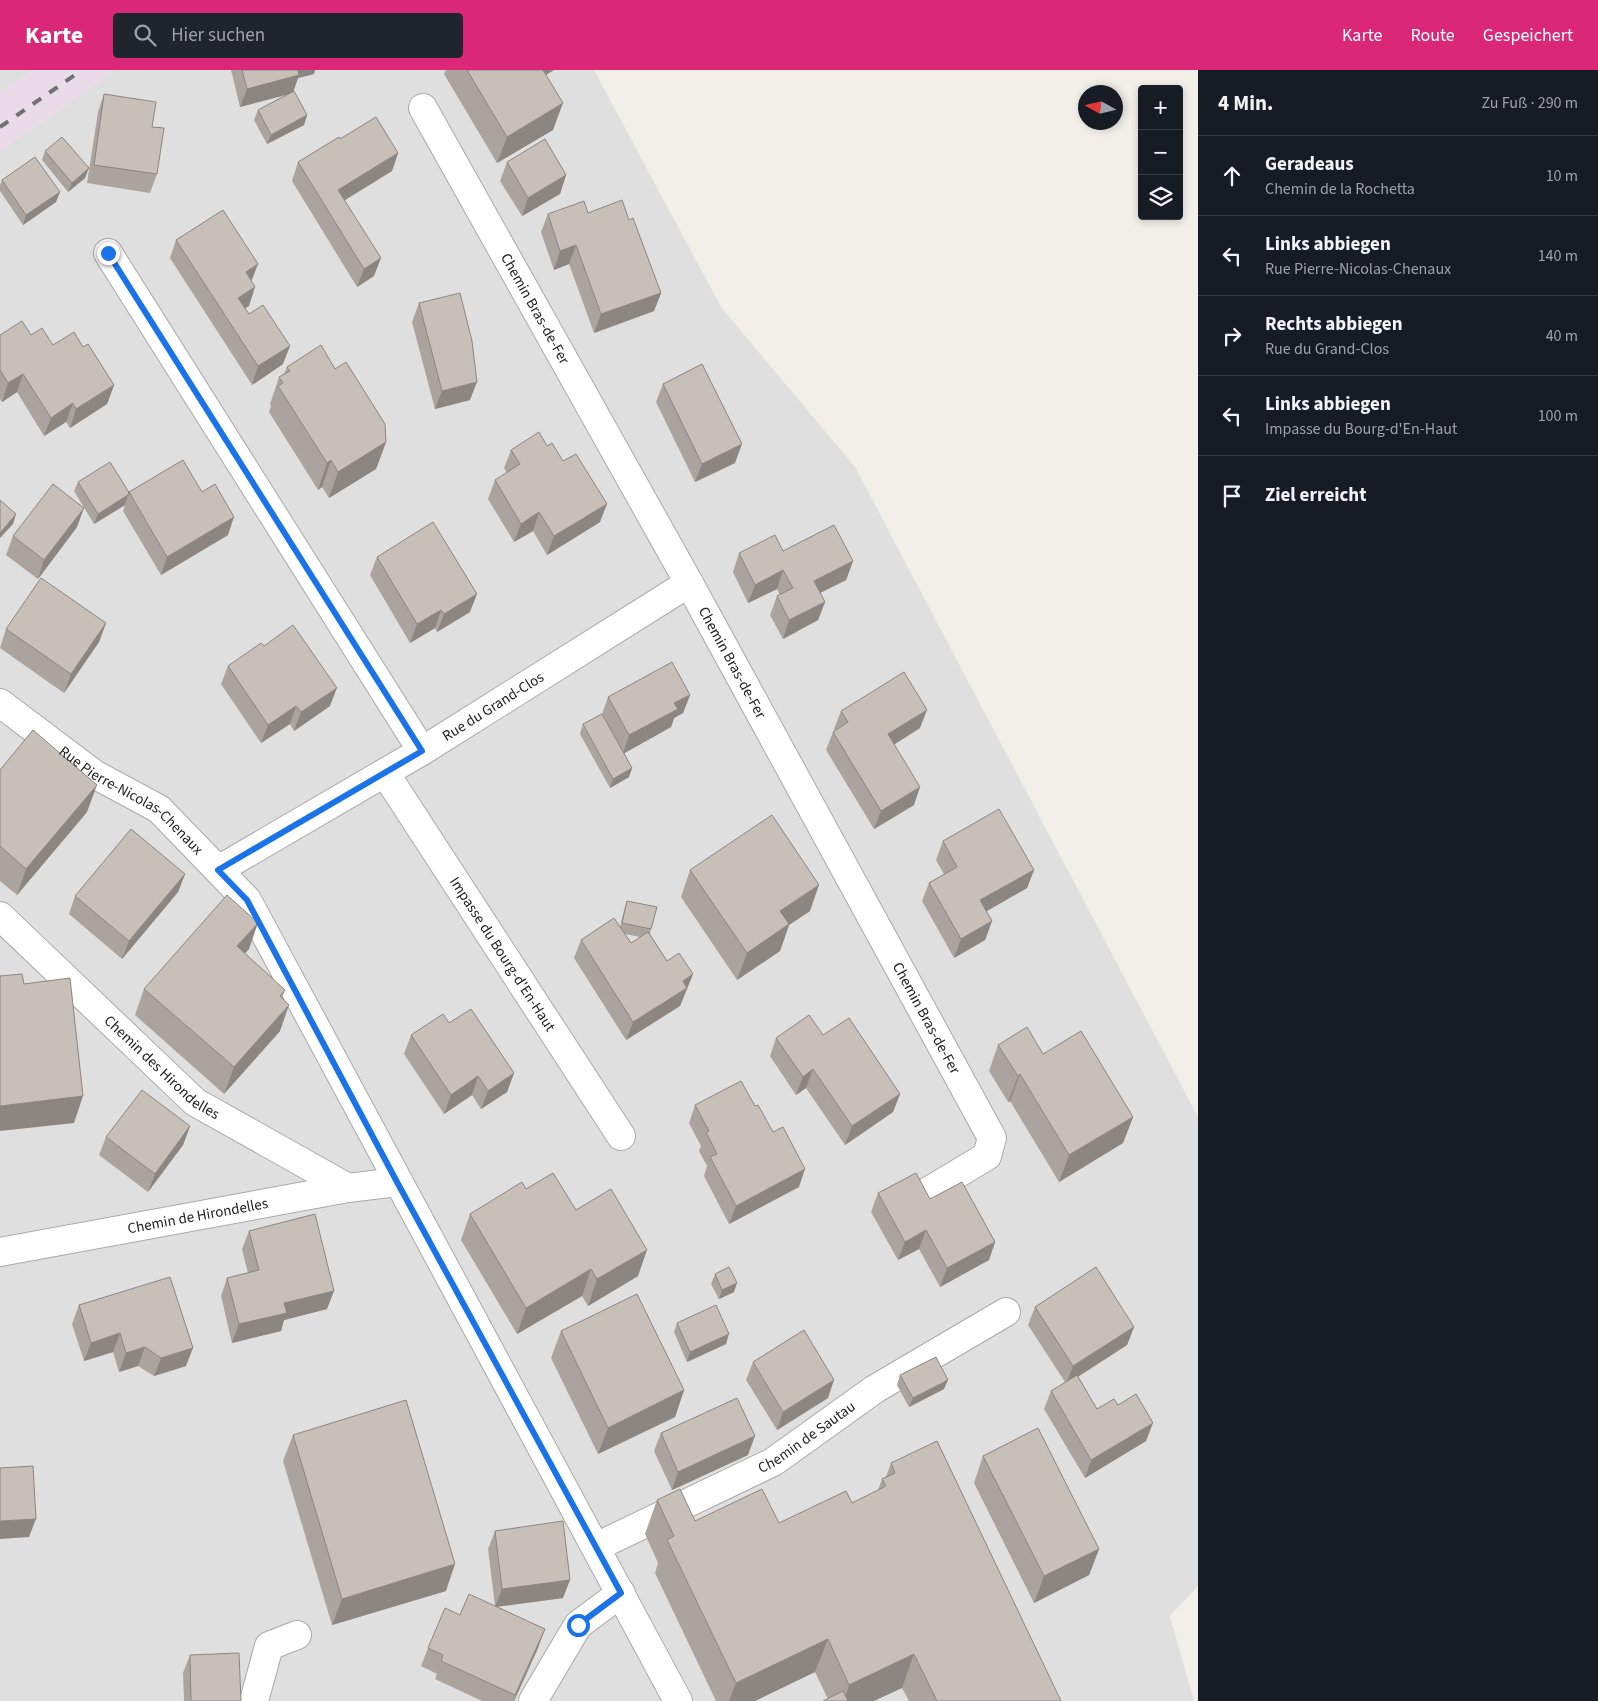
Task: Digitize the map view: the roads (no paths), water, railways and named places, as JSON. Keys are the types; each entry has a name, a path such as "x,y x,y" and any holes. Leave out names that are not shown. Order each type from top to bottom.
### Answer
{"street":[{"name":"Chemin Bras-de-Fer","path":"423,108 689,583 992,1138 987,1156 922,1195"},
{"path":"108,253 422,751"},
{"name":"Rue du Grand-Clos","path":"218,870 422,751 689,583"},
{"name":"Rue Pierre-Nicolas-Chenaux","path":"0,703 94,774 159,809 247,900 397,1182 678,1701"},
{"name":"Impasse du Bourg-d'En-Haut","path":"385,772 621,1136"},
{"name":"Chemin des Hirondelles","path":"0,916 195,1102 348,1188"},
{"name":"Chemin de Hirondelles","path":"0,1252 348,1188 397,1182"},
{"name":"Chemin de Sautau","path":"596,1547 773,1462 875,1389 1006,1312"},
{"path":"533,1701 578,1625 621,1593"},
{"path":"254,1701 269,1646 296,1634"}],"railway":[{"path":"0,127 82,70"}]}
